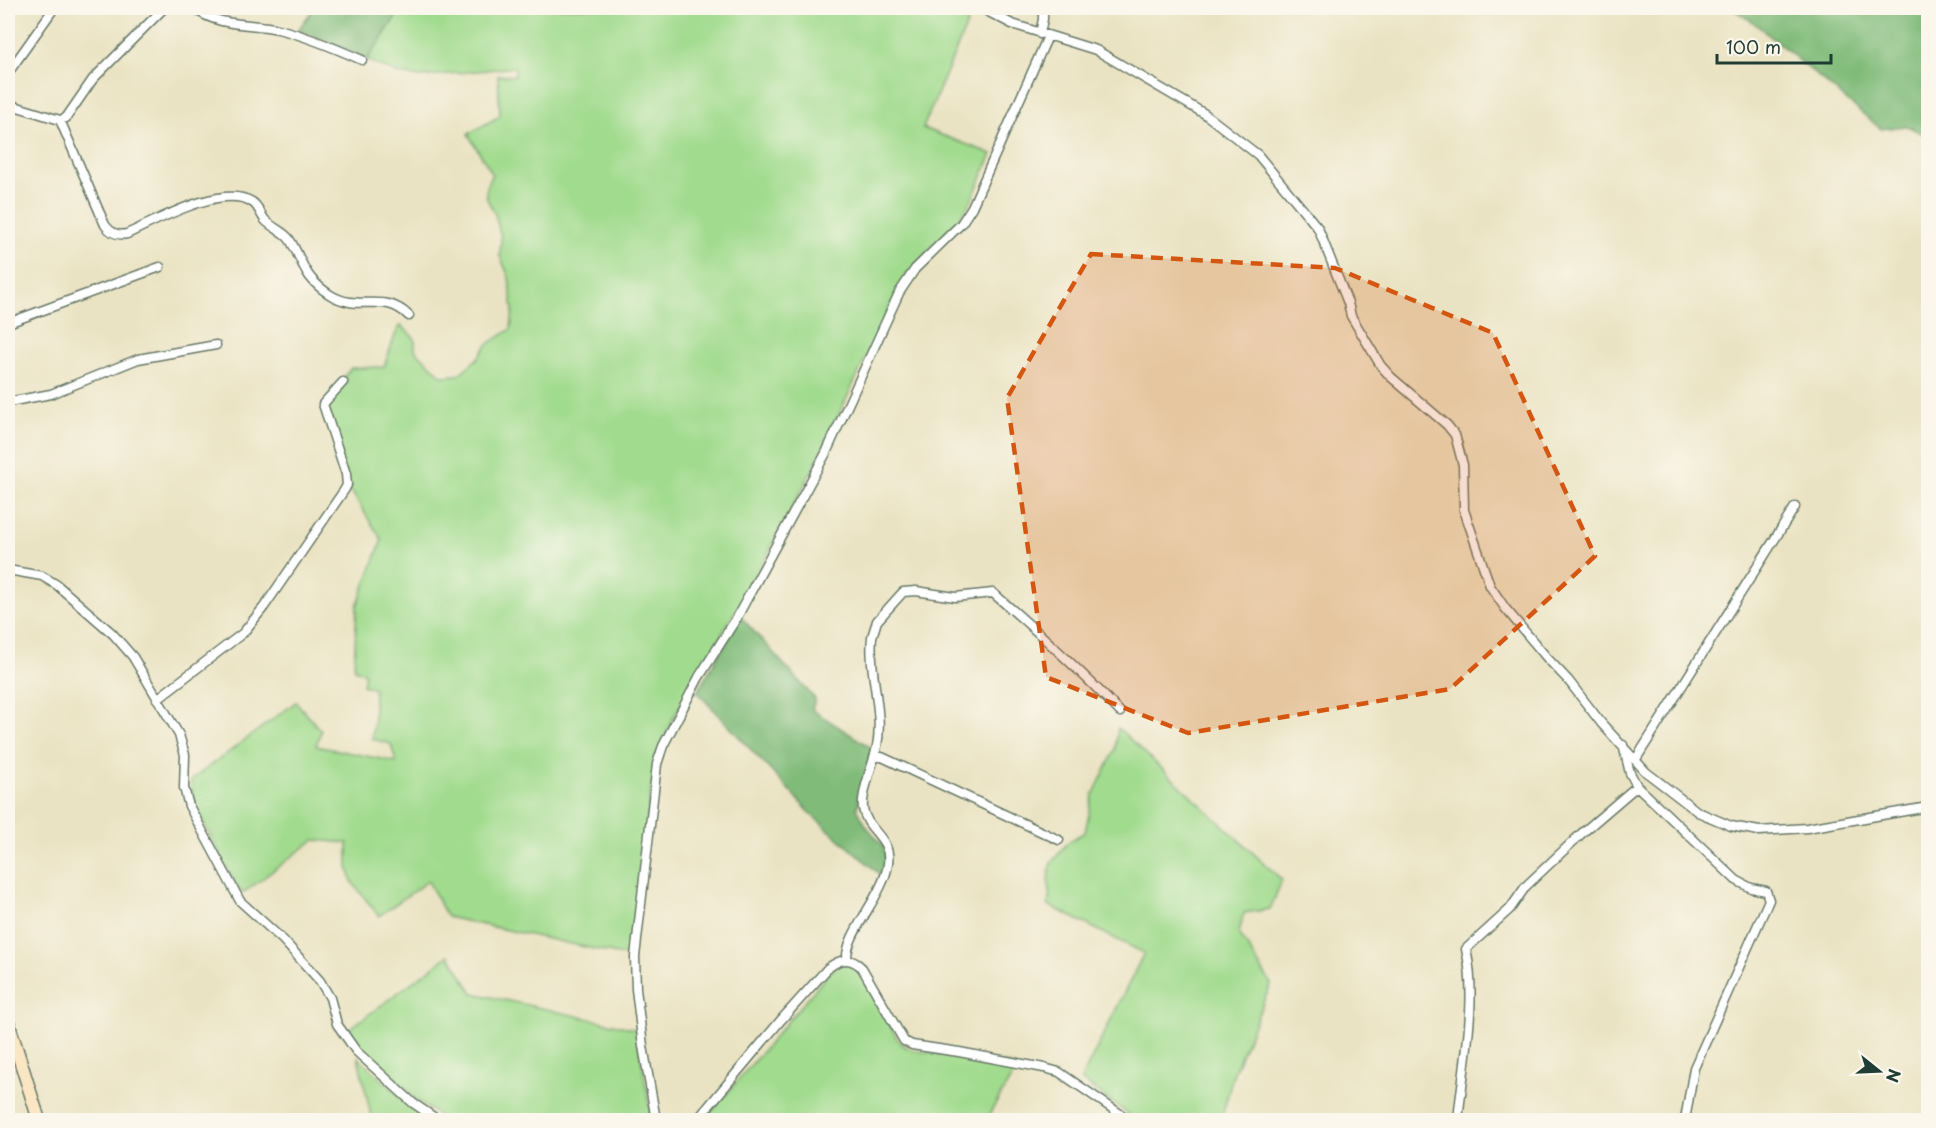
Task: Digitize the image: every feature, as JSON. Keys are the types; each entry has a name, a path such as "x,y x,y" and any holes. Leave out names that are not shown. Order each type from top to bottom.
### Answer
{"street":[{"path":"8,104 60,120 69,115 93,79 164,8"},
{"path":"194,8 202,14 222,21 284,31 362,60"},
{"path":"981,8 1012,24 1096,50 1205,114 1258,155 1318,228 1351,316 1381,366 1447,425 1455,435 1463,465 1464,510 1491,586 1512,616 1602,724 1646,772 1692,808 1731,826 1747,830 1807,828 1929,807"},
{"path":"656,1120 640,1024 635,957 657,764 663,746 699,677 742,609 826,453 899,293 915,268 961,224 972,207 1044,35 1043,8"},
{"path":"8,73 52,11"},
{"path":"60,120 105,225 112,233 127,234 183,209 210,200 235,196 244,198 255,204 265,220 288,238 308,275 326,292 342,302 361,305 390,303 398,306 409,316"},
{"path":"8,324 160,267"},
{"path":"8,402 51,394 138,359 216,345"},
{"path":"157,699 243,633 264,607 345,489 346,474 323,404 343,382"},
{"path":"1636,759 1795,507"},
{"path":"8,570 42,576 57,585 124,646 143,672 184,746 186,767 184,788 189,806 240,901 245,908 283,940 320,981 330,998 337,1024 356,1051 412,1103 438,1120"},
{"path":"847,959 848,947 880,890 888,864 887,846 870,824 862,805 878,734 872,651 874,628 897,596 909,590 955,597 993,593 1032,625 1119,712"},
{"path":"1623,745 1630,773 1637,786 1736,880 1767,891 1769,900 1694,1068 1685,1120"},
{"path":"874,757 882,757 1059,840"},
{"path":"1458,1120 1469,1018 1471,971 1466,949 1510,909 1533,879 1637,786"},
{"path":"697,1120 828,968 836,962 847,959 862,968 904,1041 912,1045 1059,1072 1129,1120"},
{"path":"8,1022 39,1120"}],"highlighted area":[{"path":"1091,254 1335,268 1493,333 1595,556 1450,689 1188,733 1046,677 1007,398"}],"green space":[{"path":"314,8 402,8 367,60 342,47 298,30"},
{"path":"402,8 970,8 973,10 923,128 992,154 970,203 958,220 905,276 813,469 758,572 673,718 654,764 631,957 447,917 428,881 379,916 352,882 348,867 348,843 314,840 243,893 238,889 193,802 191,780 296,702 321,731 316,746 396,762 391,744 372,739 374,689 363,685 365,673 354,669 357,606 382,540 349,488 327,405 347,381 344,377 351,368 384,367 395,335 401,325 415,339 415,350 442,376 458,375 478,358 487,345 511,329 513,310 509,277 500,256 501,237 486,191 492,173 468,134 500,116 498,75 515,76 515,67 420,77 399,74 367,60"},
{"path":"1731,8 1928,8 1928,136 1907,126 1881,129 1752,21"},
{"path":"741,617 815,699 812,710 872,748 857,809 867,827 884,847 886,865 883,877 814,817 697,692"},
{"path":"1118,728 1282,880 1270,909 1244,913 1239,933 1271,984 1234,1072 1221,1120 1137,1120 1081,1080 1144,953 1048,905 1050,891 1048,878 1052,862 1068,842 1085,832 1093,795 1115,750"},
{"path":"449,955 473,993 636,1029 652,1120 445,1120 416,1100 357,1044 348,1030"},
{"path":"848,963 860,970 898,1040 904,1046 913,1050 1007,1064 1013,1067 1014,1073 986,1120 704,1120 828,974 841,964"},
{"path":"358,1057 408,1104 431,1120 372,1120"}]}
